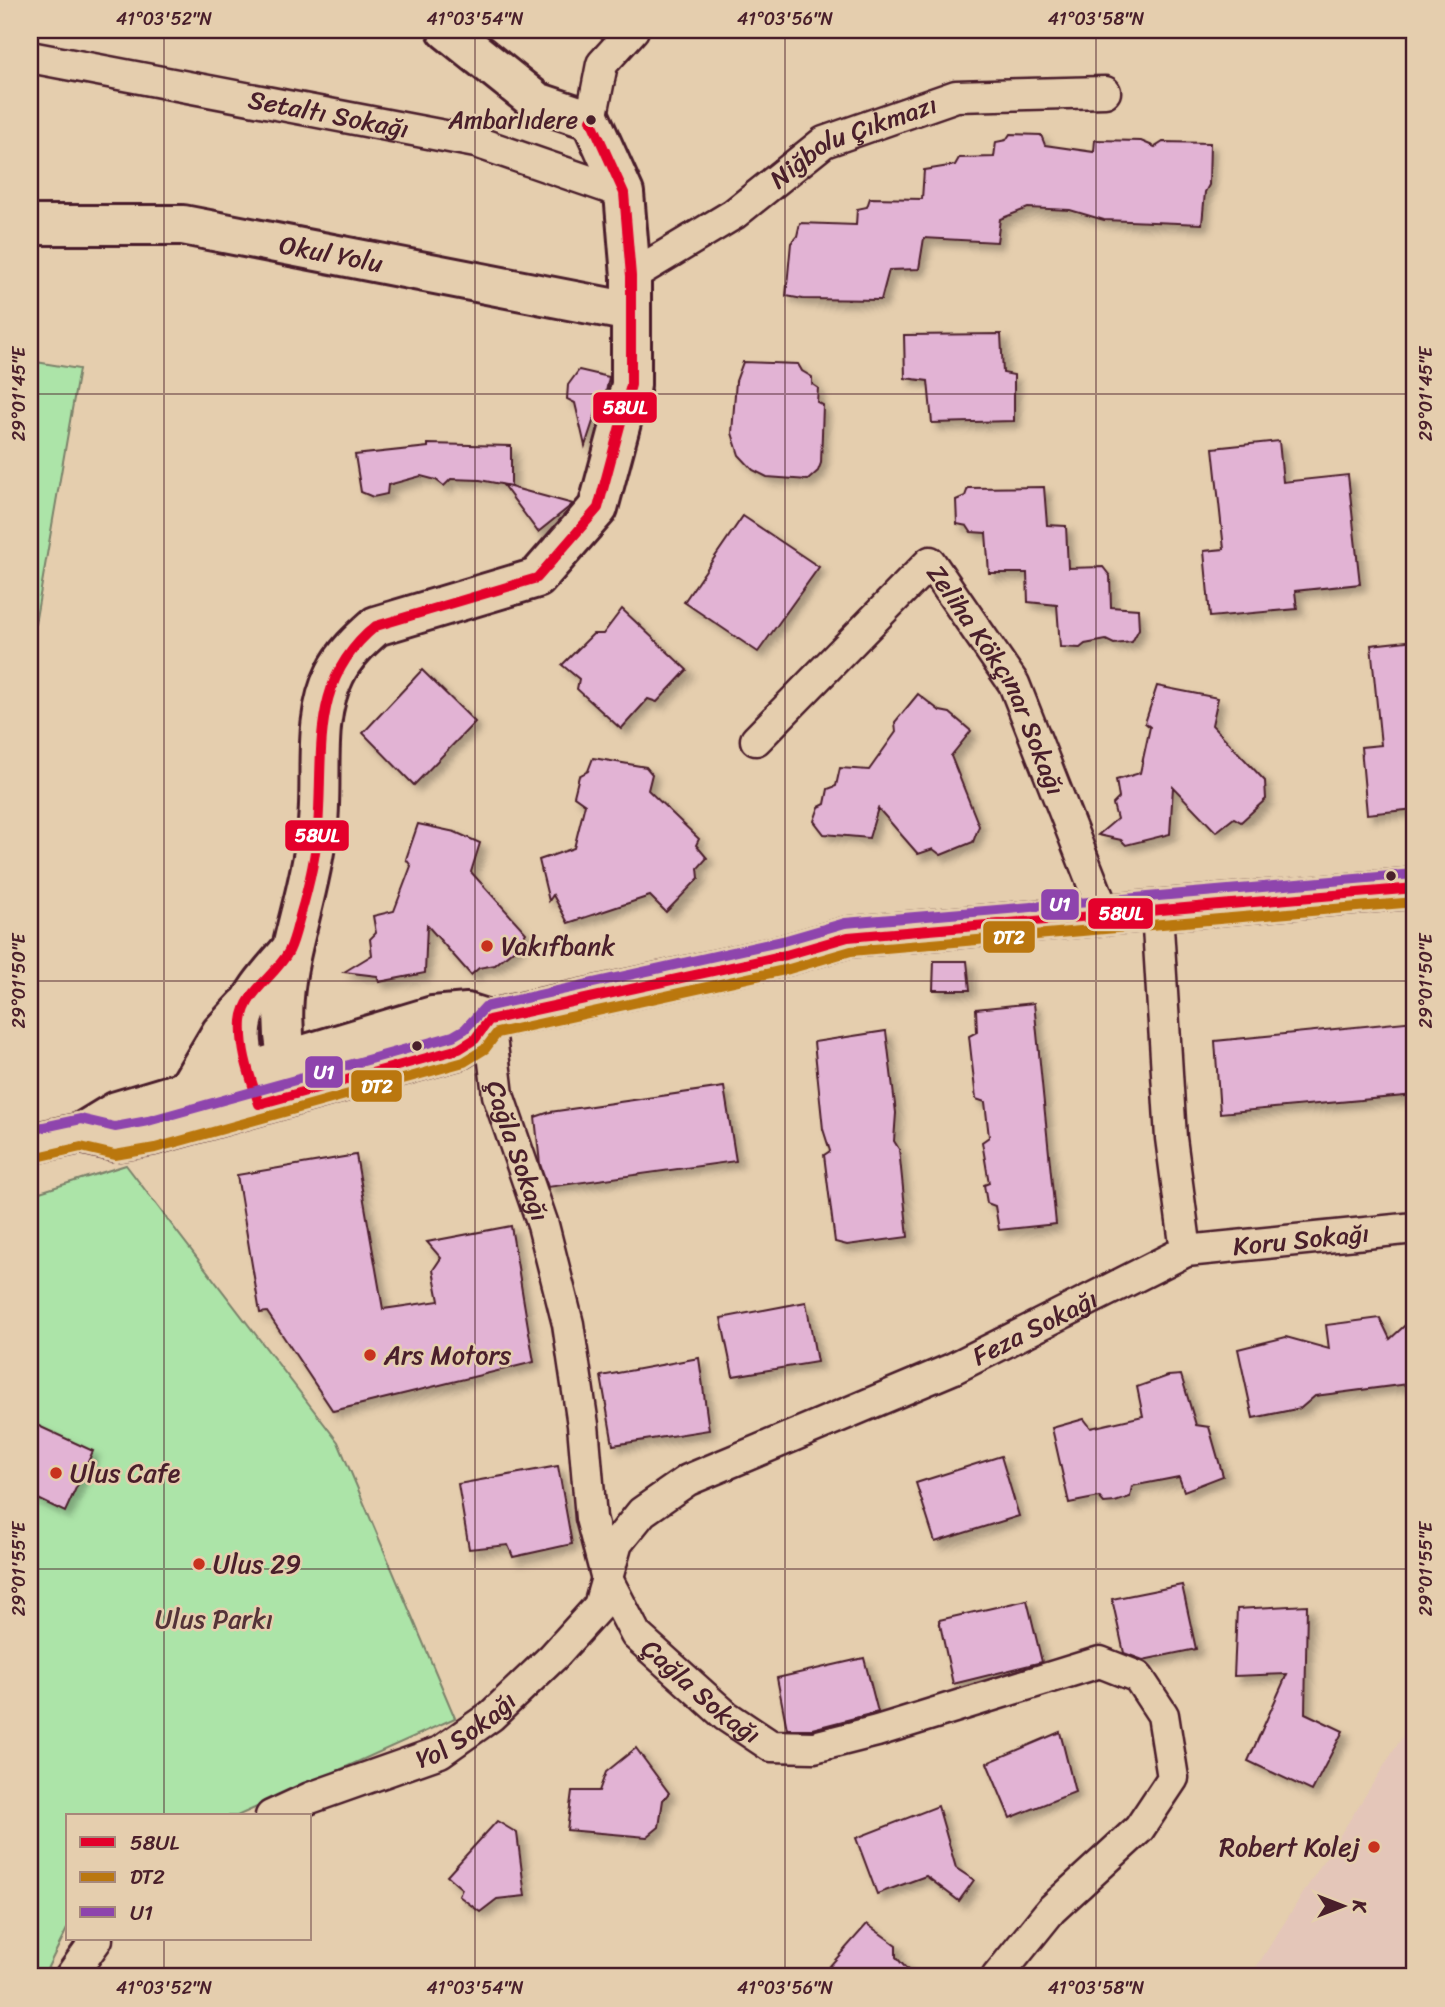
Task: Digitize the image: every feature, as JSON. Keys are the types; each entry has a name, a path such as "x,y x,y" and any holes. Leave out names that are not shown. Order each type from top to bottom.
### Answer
{"street":[{"path":"447,30 537,102 591,120"},
{"path":"291,1077 281,1034 288,953 312,866 318,830 322,720 334,675 356,642 376,626 537,578 598,508 631,385 631,294 624,193 591,120 602,64 633,30"},
{"name":"Setaltı Sokağı","path":"30,57 476,142 624,193"},
{"name":"Niğbolu Çıkmazı","path":"631,294 824,142 956,96 1105,92"},
{"name":"Okul Yolu","path":"30,225 183,225 631,294"},
{"name":"Zeliha Kökçınar Sokağı","path":"756,740 930,562 1014,684 1105,915"},
{"path":"81,1133 115,1141 151,1135 253,1088 291,1077 459,1049 475,1039 489,1020 786,955 848,937 1415,888"},
{"path":"1157,911 1171,1138 1186,1251"},
{"path":"186,1092 220,1033 246,1006 288,953"},
{"path":"246,1006 242,1053 253,1088"},
{"name":"Çağla Sokağı","path":"489,1020 498,1096 542,1225 568,1324 583,1425 591,1518 607,1579 636,1635 726,1716 771,1746 814,1746 877,1731 1100,1662 1138,1677 1163,1715 1173,1778 1139,1829 1051,1910 997,1977"},
{"path":"30,1144 81,1133 117,1111 186,1092 253,1088"},
{"name":"Koru Sokağı","path":"1186,1251 1415,1228"},
{"name":"Feza Sokağı","path":"607,1579 617,1543 642,1512 688,1480 952,1369 1186,1251"},
{"name":"Yol Sokağı","path":"275,1814 310,1798 440,1752 491,1716 553,1657 599,1606 607,1579"},
{"path":"70,1977 96,1940"}],"shaded area":[{"name":"Robert Kolej","path":"1415,1717 1415,1977 1250,1977"}],"green space":[{"path":"30,361 79,369 30,653"},
{"name":"Ulus Parkı","path":"126,1165 338,1442 455,1718 241,1814 66,1814 66,1931 43,1977 30,1977 30,1195"}],"building":[{"path":"1010,134 1041,135 1045,145 1094,152 1095,140 1141,141 1155,147 1163,142 1210,143 1209,185 1205,192 1202,224 1104,220 1070,210 1028,208 1000,219 997,242 924,238 919,269 889,270 881,300 803,299 786,296 791,243 797,236 800,223 856,225 857,209 867,207 870,198 922,199 924,170 955,165 959,158 994,157 996,142 1006,140"},
{"path":"1001,334 1003,373 1014,375 1014,421 932,423 928,381 905,378 904,335"},
{"path":"743,362 798,364 802,371 812,377 812,384 818,388 817,402 823,405 821,463 818,471 808,480 767,477 753,470 739,455 732,433 736,381"},
{"path":"579,370 609,377 604,402 599,403 585,446 575,403 567,399 568,385"},
{"path":"1279,441 1283,482 1348,475 1360,584 1295,591 1297,609 1210,617 1204,551 1224,549 1213,448"},
{"path":"428,444 511,446 511,486 480,480 451,479 444,486 436,480 421,476 388,485 387,494 373,497 361,492 355,455 428,447"},
{"path":"503,485 573,504 538,532"},
{"path":"1044,487 1047,525 1066,526 1068,568 1103,567 1110,576 1111,607 1138,609 1139,629 1132,642 1114,644 1106,640 1085,644 1080,648 1060,647 1057,605 1028,602 1027,573 989,573 986,533 971,532 967,526 957,524 956,500 965,496 968,488"},
{"path":"743,516 819,567 758,652 684,602"},
{"path":"622,609 687,670 657,702 648,699 621,729 577,689 579,679 562,665 593,634 603,634"},
{"path":"1415,640 1415,809 1367,814 1361,747 1381,745 1371,645"},
{"path":"422,670 475,722 414,785 363,733"},
{"path":"1157,686 1218,698 1212,725 1265,781 1266,799 1241,822 1234,818 1216,832 1173,787 1170,834 1126,845 1121,840 1098,835 1117,819 1113,804 1119,798 1116,780 1140,773 1150,727 1145,723"},
{"path":"918,694 940,711 950,713 971,731 951,756 979,826 973,842 941,855 933,849 918,854 878,808 869,838 824,834 814,821 819,807 825,804 828,789 836,786 840,768 869,770 896,732 895,722"},
{"path":"593,758 646,767 652,774 648,790 699,839 696,845 707,858 698,868 699,878 666,912 650,896 568,923 553,895 549,901 539,860 574,848 585,804 574,796 579,776 588,771"},
{"path":"418,824 455,832 480,843 471,872 526,933 517,947 495,965 479,968 471,975 427,925 425,973 379,982 377,976 344,972 372,955 370,939 376,933 373,916 394,911 411,866 406,859"},
{"path":"934,961 967,961 970,990 933,990"},
{"path":"1034,1003 1056,1224 999,1230 995,1206 987,1203 984,1185 989,1183 982,1142 989,1137 985,1102 976,1099 969,1036 977,1032 976,1009"},
{"path":"1415,1021 1415,1095 1220,1113 1215,1041"},
{"path":"886,1031 896,1113 894,1141 899,1149 908,1237 847,1245 835,1242 824,1155 830,1151 823,1129 814,1042"},
{"path":"724,1087 736,1161 548,1187 540,1164 535,1117 550,1112"},
{"path":"356,1155 383,1309 439,1301 433,1270 441,1258 427,1242 511,1226 534,1362 333,1411 267,1312 260,1313 237,1175"},
{"path":"806,1302 817,1362 733,1376 721,1318"},
{"path":"1415,1316 1415,1383 1315,1396 1301,1408 1253,1418 1238,1349 1286,1337 1329,1349 1326,1325 1380,1318 1390,1339"},
{"path":"699,1358 709,1430 613,1445 601,1376"},
{"path":"1181,1375 1196,1425 1209,1427 1223,1476 1184,1491 1179,1477 1132,1486 1130,1497 1115,1502 1104,1503 1099,1497 1069,1503 1052,1428 1084,1419 1091,1428 1143,1416 1137,1387 1168,1376"},
{"name":"Ulus Cafe","path":"30,1422 93,1451 65,1512 30,1495"},
{"path":"1001,1456 1019,1516 935,1542 916,1483"},
{"path":"558,1466 572,1544 513,1557 508,1545 469,1549 458,1484"},
{"path":"1182,1585 1196,1649 1143,1660 1124,1653 1112,1599"},
{"path":"1027,1600 1042,1662 953,1684 939,1620"},
{"path":"1307,1605 1305,1713 1343,1731 1312,1791 1248,1761 1287,1674 1234,1676 1237,1609"},
{"path":"864,1658 878,1712 812,1729 787,1729 777,1678"},
{"path":"1060,1732 1075,1792 1010,1818 987,1763"},
{"path":"636,1748 669,1793 663,1800 659,1827 647,1837 567,1830 572,1791 599,1791 606,1772"},
{"path":"938,1806 956,1868 974,1880 959,1901 926,1876 877,1894 856,1838"},
{"path":"497,1821 517,1833 525,1896 497,1899 480,1912 459,1896 462,1889 447,1876"},
{"path":"867,1924 896,1945 896,1957 914,1977 820,1977"}],"transit line":[{"name":"58UL","path":"591,120 624,193 631,276 631,385 598,508 537,578 376,626 355,647 340,669 324,718 317,838 309,883 295,934 283,960 255,992 244,1010 244,1053 259,1104 459,1049 475,1039 489,1020 786,955 848,937 1415,888"},
{"name":"U1","path":"30,1130 81,1119 115,1127 148,1121 453,1036 465,1029 485,1007 783,941 845,923 1414,874"},
{"name":"DT2","path":"33,1158 81,1147 115,1155 155,1148 464,1062 485,1049 497,1033 789,969 851,951 1415,902"}],"place":[{"name":"Ambarlıdere","path":"591,120"},
{"name":"Vakıfbank","path":"487,946"},
{"name":"Ars Motors","path":"370,1355"},
{"name":"Ulus Cafe","path":"56,1473"},
{"name":"Ulus 29","path":"199,1564"},
{"name":"Robert Kolej","path":"1374,1847"}]}
